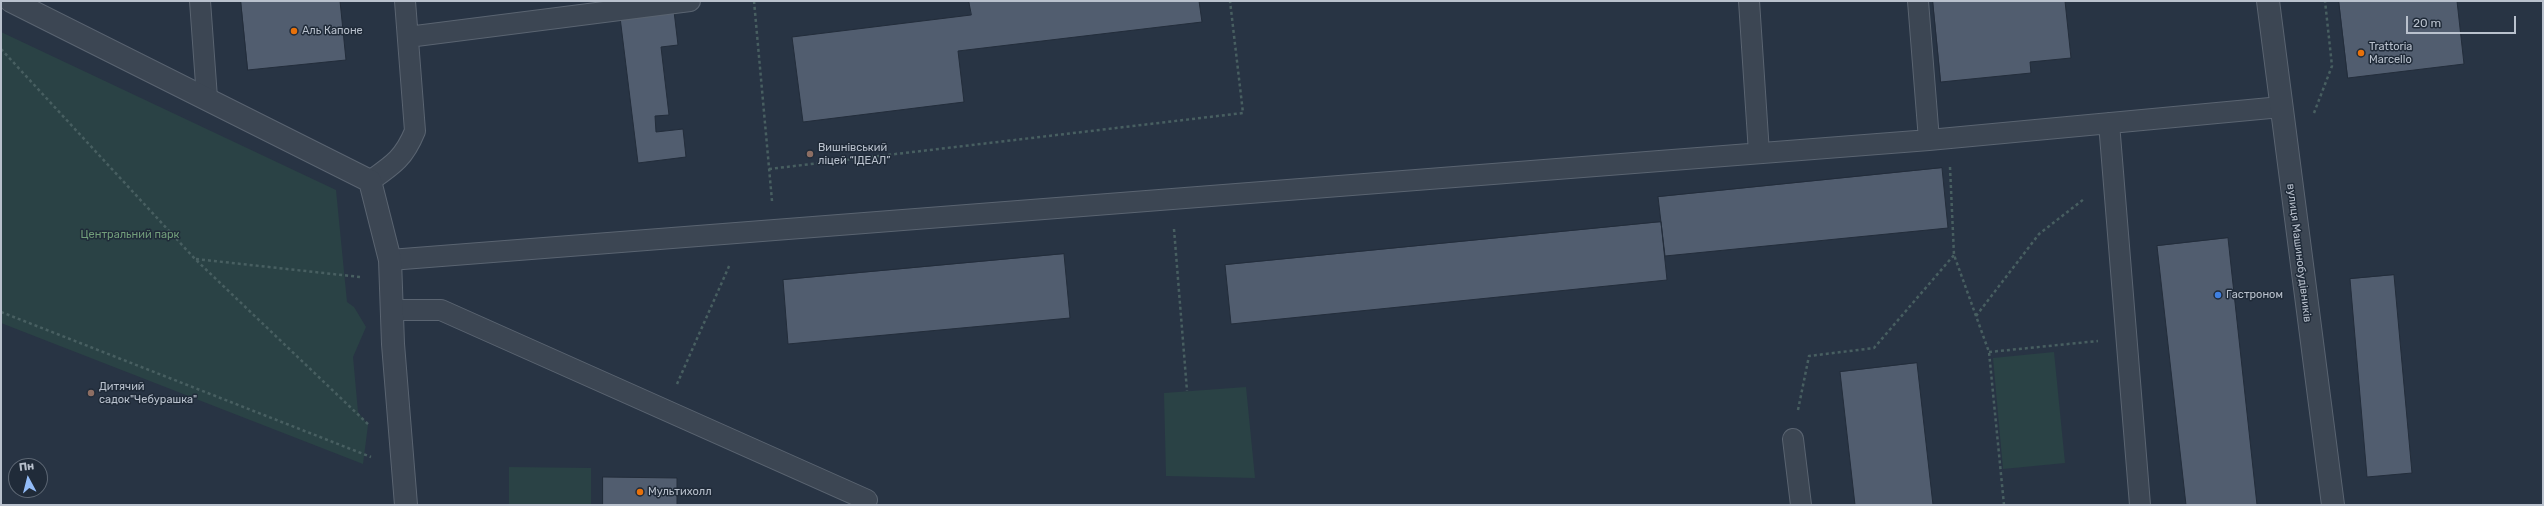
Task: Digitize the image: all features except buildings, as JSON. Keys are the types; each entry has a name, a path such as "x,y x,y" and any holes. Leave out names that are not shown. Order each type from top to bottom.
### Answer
{"street":[{"path":"11,1 370,181 390,260 406,505"},
{"name":"вулиця Машинобудівників","path":"2268,1 2333,505"}],"lane":[{"path":"200,1 206,98"},
{"path":"370,181 399,160 407,150 415,131 405,1"},
{"path":"408,37 690,1"},
{"path":"1749,1 1759,152"},
{"path":"1918,1 1929,140"},
{"path":"390,260 1759,152 1929,140 2281,108"},
{"path":"2108,123 2140,505"},
{"path":"393,310 441,310 867,500"},
{"path":"1793,439 1801,505"}],"path":[{"path":"754,1 775,229"},
{"path":"769,169 1243,113 1230,1"},
{"path":"2313,118 2332,66 2325,1"},
{"path":"1,49 195,259 372,428"},
{"path":"1949,138 1954,255 1989,352 2004,505"},
{"path":"1976,316 2039,234 2113,177"},
{"path":"1172,198 1187,391"},
{"path":"665,410 744,232"},
{"path":"1793,439 1809,356 1874,348 1954,255"},
{"path":"195,259 362,277"},
{"path":"1,312 378,460"},
{"path":"1989,352 2126,338"}],"green space":[{"name":"Центральний парк","path":"1,32 336,190 347,302 354,307 366,327 353,357 358,412 368,425 363,464 1,323"},
{"path":"2054,352 2065,463 2003,469 1993,358"},
{"path":"1246,387 1255,478 1166,476 1164,393"},
{"path":"509,467 591,468 591,505 509,505"}],"place":[{"name":"Аль Капоне","path":"294,31"},
{"name":"Trattoria Marcello","path":"2361,53"},
{"name":"Вишнівський ліцей “ІДЕАЛ”","path":"810,154"},
{"name":"Гастроном","path":"2218,295"},
{"name":"Дитячий садок\"Чебурашка\"","path":"91,393"},
{"name":"Мультихолл","path":"640,492"}]}
